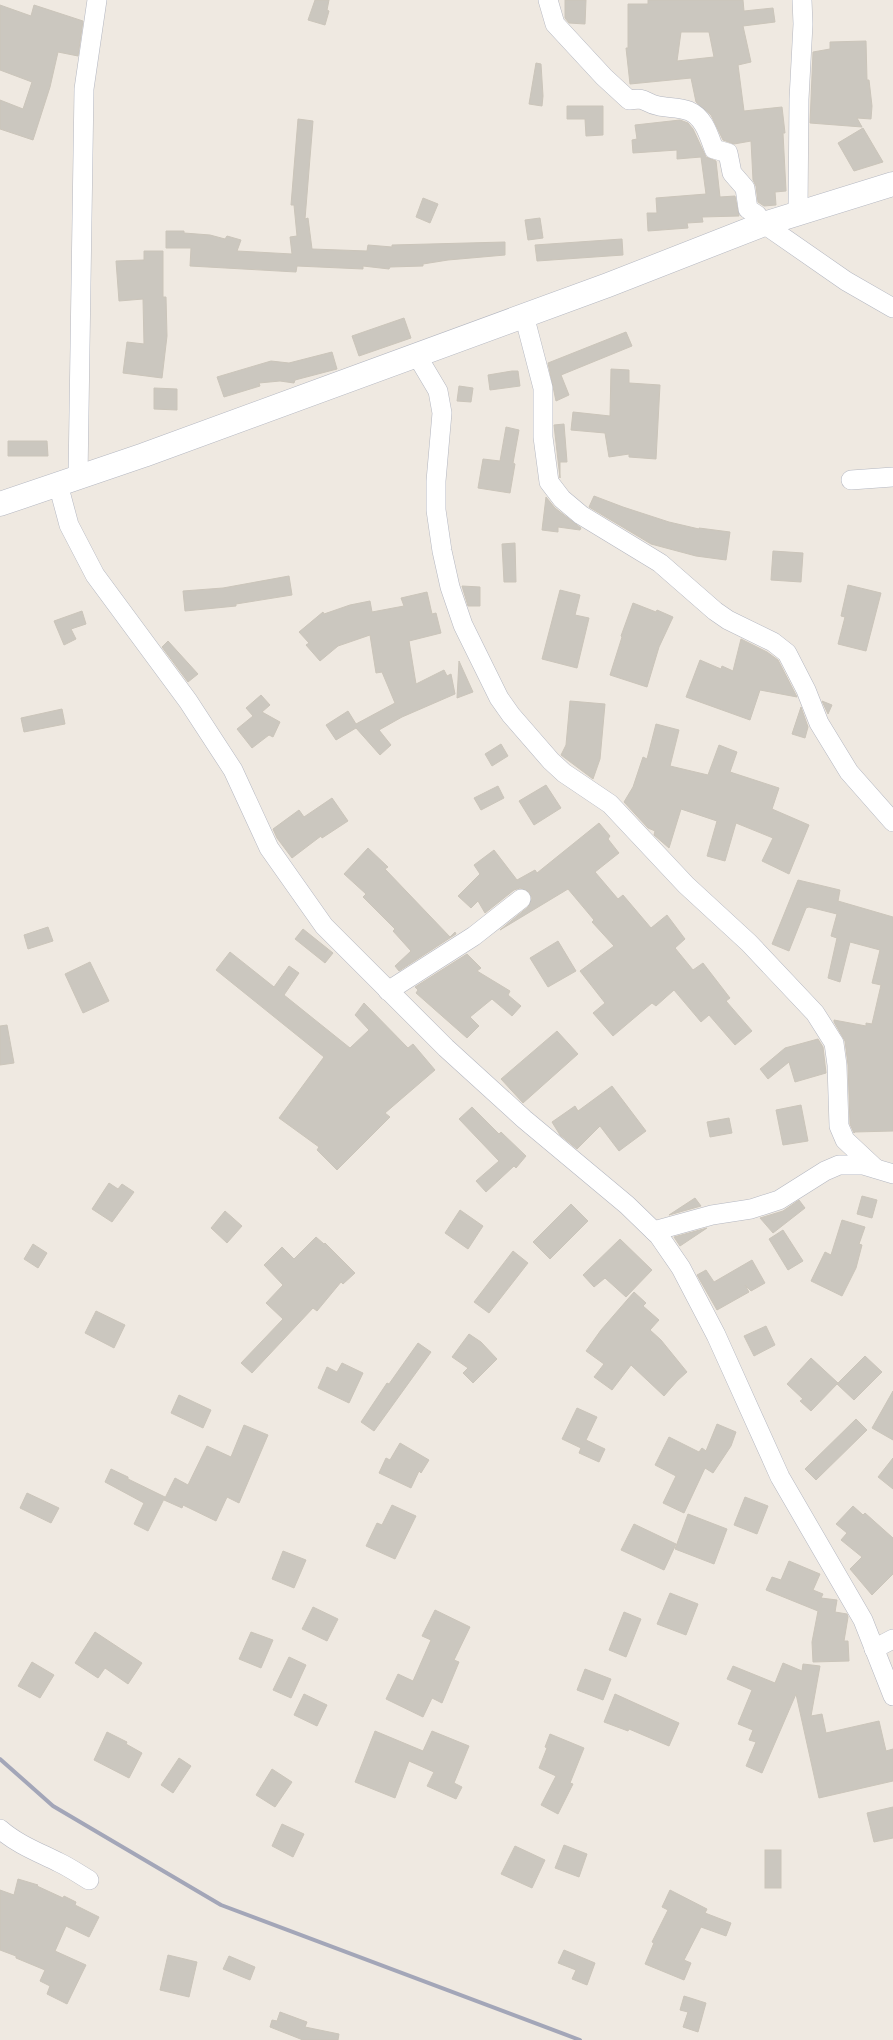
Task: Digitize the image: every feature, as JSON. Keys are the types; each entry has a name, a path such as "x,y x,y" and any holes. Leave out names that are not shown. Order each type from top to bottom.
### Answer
{"street":[{"path":"97,0 84,89 68,480 69,525 95,575 182,693 233,770 269,848 324,926 446,1048 524,1119 654,1230 681,1268 716,1335 780,1477 863,1620 893,1696"},
{"path":"548,0 555,24 604,77 629,100 642,98 658,106 690,111 696,115 705,126 714,149 728,153 732,173 745,188 748,209 757,215 764,224 846,281 893,308"},
{"path":"798,212 802,0"},
{"path":"0,504 144,455 608,285 764,224 893,184"},
{"path":"524,315 543,388 544,438 549,482 562,499 582,515 660,563 715,611 728,620 772,642 787,653 806,690 819,723 849,772 893,822"},
{"path":"416,354 438,391 442,413 436,481 436,510 450,587 467,633 499,698 510,715 550,761 564,773 610,804 686,885 749,943 815,1013 834,1042 837,1065 839,1126 845,1140 875,1168"},
{"path":"852,480 893,477"},
{"path":"388,991 474,936 521,900"},
{"path":"654,1230 712,1215 751,1209 779,1200 825,1171 839,1165 851,1164 875,1168 893,1174"},
{"path":"874,1649 893,1639"},
{"path":"0,1829 10,1838 89,1880"}],"building":[{"path":"315,0 329,0 327,10 329,11 325,25 308,20"},
{"path":"565,0 586,0 585,24 569,23 565,18"},
{"path":"648,0 743,0 744,11 773,8 775,22 743,26 751,62 738,65 744,111 782,107 785,133 783,133 786,191 775,192 776,205 764,206 758,202 756,186 753,180 751,141 734,144 723,140 711,115 696,102 691,78 630,84 626,48 628,48 628,4 648,4","holes":["681,32 709,32 714,57 677,61"]},
{"path":"0,5 31,16 34,5 83,21 78,56 58,52 50,87 33,140 0,129 0,100 23,109 32,82 0,70"},
{"path":"866,41 867,80 869,80 872,106 871,119 857,118 862,127 810,123 813,52 830,49 830,42"},
{"path":"536,63 541,64 542,106 529,104"},
{"path":"567,106 603,106 603,135 586,136 585,119 567,119"},
{"path":"298,119 313,121 305,219 308,218 312,249 367,251 368,245 392,247 392,245 505,242 505,255 448,260 423,264 423,266 390,267 389,269 363,266 363,269 297,266 296,272 190,266 191,248 166,248 166,231 184,231 184,233 210,235 225,239 227,236 241,240 237,251 292,254 290,237 297,236 294,205 291,205"},
{"path":"680,120 688,123 693,129 706,157 716,161 720,197 735,196 739,216 702,217 703,222 687,223 688,228 648,231 647,213 657,213 656,198 706,194 701,157 677,159 677,150 633,153 632,140 637,139 635,125"},
{"path":"863,128 883,162 854,171 838,143"},
{"path":"423,198 438,204 430,223 416,217"},
{"path":"540,218 543,238 528,240 525,220"},
{"path":"622,239 623,255 537,261 535,245"},
{"path":"144,251 163,251 163,297 166,297 167,336 162,378 123,373 127,342 144,344 143,299 119,301 116,261 144,260"},
{"path":"404,318 411,338 359,356 352,336"},
{"path":"626,332 632,346 561,375 569,395 556,401 548,363"},
{"path":"332,352 337,369 295,380 294,383 280,381 259,383 260,386 224,397 217,377 271,361 289,363"},
{"path":"611,369 629,370 629,383 660,385 656,459 629,457 629,454 609,457 605,433 571,430 573,412 610,416"},
{"path":"518,371 520,386 490,390 488,375"},
{"path":"459,386 473,388 471,402 457,401"},
{"path":"154,388 177,389 177,410 154,409"},
{"path":"564,424 567,462 560,462 560,478 554,425"},
{"path":"506,427 519,430 510,493 478,488 483,459 500,461"},
{"path":"8,441 47,441 48,456 8,456"},
{"path":"594,496 669,522 699,529 730,532 726,560 696,556 651,544 589,507"},
{"path":"546,497 555,508 581,528 580,530 558,527 558,532 542,530"},
{"path":"515,543 516,582 504,582 502,544"},
{"path":"773,551 803,553 801,582 771,580"},
{"path":"289,576 292,595 236,604 236,606 185,611 183,591 223,588"},
{"path":"848,585 881,593 866,651 838,644 845,617 841,616"},
{"path":"462,586 480,587 480,606 468,606"},
{"path":"560,590 580,595 575,615 589,618 577,668 542,659"},
{"path":"427,592 432,614 436,613 441,633 409,641 416,684 444,670 447,676 451,674 455,694 402,717 379,730 391,745 380,755 356,728 336,740 326,725 348,711 356,724 395,703 382,672 376,673 370,635 338,646 320,661 306,645 309,643 299,632 323,612 324,614 350,605 370,601 372,612 404,606 401,598"},
{"path":"633,603 673,617 659,647 647,687 610,675"},
{"path":"82,611 86,624 71,629 76,639 64,645 54,621"},
{"path":"741,639 767,652 778,660 797,697 760,690 750,720 686,697 700,660 721,669 722,666 733,671"},
{"path":"168,641 198,674 188,682 162,647"},
{"path":"459,661 473,692 457,698"},
{"path":"261,695 270,705 262,712 280,722 273,737 269,735 252,748 237,729 253,716 246,708"},
{"path":"570,701 605,704 600,759 593,779 561,755 566,745"},
{"path":"822,701 832,705 828,714"},
{"path":"801,707 808,727 805,738 792,734"},
{"path":"62,709 65,724 24,732 21,718"},
{"path":"656,724 679,730 670,766 708,775 719,745 737,752 730,772 779,788 772,809 809,825 789,874 762,861 773,838 736,823 725,861 707,856 717,821 681,809 669,848 654,835 655,831 648,828 624,802 633,787 643,757 647,759"},
{"path":"501,744 508,756 492,766 485,754"},
{"path":"546,785 561,808 534,825 519,801"},
{"path":"498,786 504,798 481,810 474,798"},
{"path":"332,798 348,821 322,838 321,836 292,858 277,838 273,829 299,810 304,817"},
{"path":"599,823 610,836 608,839 619,853 595,872 618,899 623,895 651,928 667,915 685,939 675,948 693,970 703,963 730,998 726,1001 752,1031 735,1045 709,1015 701,1022 674,990 656,1006 652,1003 613,1036 593,1013 605,1003 580,971 614,946 592,922 594,920 568,889 500,930 528,907 532,898 529,892 520,888 514,890 485,913 478,901 471,908 458,896 480,874 474,865 494,850 517,880 535,870 537,873"},
{"path":"368,848 388,867 385,869 450,937 455,932 456,934 399,971 395,966 411,951 393,931 395,929 363,897 366,894 344,874"},
{"path":"798,880 840,890 838,901 893,917 893,1131 854,1133 850,1124 848,1065 845,1041 834,1022 834,1020 866,1026 866,1023 872,1024 881,985 872,983 880,950 850,942 840,982 828,978 837,938 831,936 837,914 809,907 806,908 789,951 772,944"},
{"path":"48,927 53,941 28,949 24,935"},
{"path":"303,929 333,953 325,963 295,939"},
{"path":"558,941 576,971 548,987 530,958"},
{"path":"230,952 274,987 289,966 299,973 284,995 350,1048 369,1030 355,1015 364,1003 408,1048 413,1044 435,1070 385,1113 390,1117 337,1170 317,1150 319,1147 279,1118 324,1057 216,970"},
{"path":"467,954 481,968 477,971 510,991 508,995 521,1006 512,1016 492,999 470,1017 479,1026 467,1038 416,993 418,990 415,987"},
{"path":"90,962 109,1001 83,1013 65,974"},
{"path":"7,1025 14,1063 0,1065 0,1026"},
{"path":"557,1031 578,1054 523,1103 501,1079"},
{"path":"818,1039 823,1047 826,1073 795,1082 789,1062 768,1079 760,1069 785,1048"},
{"path":"612,1086 646,1131 619,1151 600,1126 577,1149 560,1135 552,1122 575,1106 578,1111"},
{"path":"801,1105 808,1141 783,1145 776,1110"},
{"path":"472,1107 499,1134 501,1132 526,1156 516,1168 514,1166 486,1192 476,1181 499,1161 459,1119"},
{"path":"729,1118 732,1133 710,1137 707,1122"},
{"path":"109,1183 118,1189 122,1184 134,1192 112,1222 92,1209"},
{"path":"862,1196 877,1200 872,1218 857,1214"},
{"path":"695,1198 701,1206 669,1215"},
{"path":"799,1200 805,1208 773,1233 760,1218 783,1211"},
{"path":"571,1204 588,1221 550,1259 533,1242"},
{"path":"460,1210 483,1226 468,1249 445,1233"},
{"path":"225,1211 242,1226 227,1243 211,1228"},
{"path":"842,1220 865,1227 859,1244 862,1245 856,1268 842,1296 811,1281 825,1252 831,1255"},
{"path":"707,1228 680,1246 674,1237"},
{"path":"783,1230 803,1261 788,1270 769,1239"},
{"path":"316,1237 325,1243 355,1273 343,1284 341,1282 317,1311 313,1308 252,1373 241,1363 283,1319 266,1303 283,1285 264,1265 282,1247 294,1259"},
{"path":"620,1239 652,1270 626,1297 605,1278 594,1287 583,1275"},
{"path":"33,1244 47,1253 38,1268 24,1259"},
{"path":"513,1251 528,1263 489,1313 474,1302"},
{"path":"752,1260 765,1283 751,1291 745,1285 749,1292 717,1310 697,1275 706,1270 714,1282"},
{"path":"634,1292 646,1303 643,1306 659,1320 650,1330 661,1340 687,1372 664,1396 631,1365 612,1390 594,1377 604,1364 586,1351 601,1330"},
{"path":"96,1311 125,1325 114,1348 85,1333"},
{"path":"766,1326 775,1345 754,1356 744,1336"},
{"path":"469,1334 481,1342 497,1359 473,1383 463,1373 468,1368 452,1357"},
{"path":"418,1343 431,1352 374,1431 361,1422 387,1383 389,1384"},
{"path":"865,1356 882,1372 854,1400 837,1384"},
{"path":"811,1358 838,1383 811,1411 800,1401 803,1399 787,1384"},
{"path":"342,1363 363,1373 349,1403 318,1388 327,1367 337,1372"},
{"path":"893,1391 893,1440 872,1428"},
{"path":"179,1395 211,1410 203,1428 171,1413"},
{"path":"577,1408 597,1417 586,1440 605,1449 599,1462 579,1453 581,1448 562,1439"},
{"path":"856,1419 867,1430 816,1480 805,1469"},
{"path":"717,1424 736,1432 731,1446 713,1473 705,1468 684,1513 663,1503 676,1476 655,1465 669,1437 699,1452 702,1448 706,1451"},
{"path":"244,1425 268,1435 239,1503 227,1497 216,1521 183,1505 182,1508 164,1500 175,1478 188,1485 207,1446 231,1457"},
{"path":"400,1443 429,1460 421,1473 419,1471 411,1488 379,1473 386,1458 390,1460"},
{"path":"893,1458 893,1489 878,1477"},
{"path":"111,1469 165,1497 148,1531 134,1524 144,1503 105,1482"},
{"path":"27,1493 59,1508 51,1523 20,1508"},
{"path":"745,1497 768,1506 757,1534 734,1525"},
{"path":"392,1505 416,1516 395,1559 366,1546 377,1523 382,1525"},
{"path":"853,1506 863,1515 865,1513 893,1538 893,1574 872,1595 850,1569 862,1557 841,1540 847,1533 836,1524"},
{"path":"688,1514 727,1529 714,1564 675,1549"},
{"path":"634,1524 676,1544 664,1570 621,1550"},
{"path":"283,1551 306,1560 294,1588 272,1579"},
{"path":"789,1561 820,1574 813,1590 823,1594 821,1598 837,1600 835,1612 847,1614 844,1641 848,1641 849,1661 813,1662 812,1642 818,1611 766,1590 772,1577 781,1580"},
{"path":"670,1593 698,1604 686,1635 657,1624"},
{"path":"313,1607 338,1619 327,1641 302,1629"},
{"path":"435,1610 470,1627 454,1660 459,1662 442,1703 432,1698 423,1717 386,1699 398,1674 413,1681 431,1640 422,1636"},
{"path":"624,1612 641,1619 626,1657 609,1650"},
{"path":"95,1632 142,1663 128,1684 105,1668 98,1678 75,1663"},
{"path":"251,1632 273,1640 261,1668 239,1659"},
{"path":"289,1657 306,1665 291,1698 273,1690"},
{"path":"32,1662 54,1675 40,1698 18,1686"},
{"path":"783,1663 802,1671 803,1664 820,1666 811,1716 822,1714 826,1733 879,1721 886,1751 893,1749 893,1781 819,1798 796,1694 762,1773 746,1766 756,1742 749,1740 753,1730 738,1724 752,1690 727,1679 733,1666 775,1683"},
{"path":"585,1669 611,1679 603,1700 577,1690"},
{"path":"304,1694 327,1705 317,1726 294,1715"},
{"path":"615,1694 679,1723 669,1746 629,1729 628,1731 604,1722"},
{"path":"375,1731 423,1751 432,1731 469,1746 454,1783 462,1787 456,1799 427,1786 434,1772 409,1761 395,1798 355,1782"},
{"path":"107,1732 127,1742 126,1744 142,1753 129,1778 94,1760"},
{"path":"550,1734 584,1748 570,1783 573,1784 558,1814 541,1805 556,1776 539,1768"},
{"path":"179,1758 191,1766 173,1793 161,1785"},
{"path":"272,1769 292,1782 275,1807 256,1795"},
{"path":"893,1807 893,1838 874,1842 867,1813"},
{"path":"282,1824 304,1834 293,1857 272,1846"},
{"path":"564,1845 587,1854 579,1877 555,1868"},
{"path":"515,1846 545,1860 532,1888 501,1874"},
{"path":"765,1850 781,1850 781,1888 765,1888"},
{"path":"18,1879 38,1885 63,1898 64,1896 76,1902 75,1905 99,1917 89,1937 66,1926 55,1951 86,1965 67,2004 47,1994 50,1986 40,1981 45,1970 0,1950 0,1890 14,1895"},
{"path":"670,1890 707,1909 705,1913 731,1923 726,1936 701,1927 684,1960 691,1963 684,1980 645,1964 654,1943 652,1942 668,1910 662,1907"},
{"path":"564,1950 595,1963 587,1985 572,1979 576,1970 558,1963"},
{"path":"168,1955 197,1962 189,1997 160,1990"},
{"path":"229,1956 255,1967 250,1980 223,1969"},
{"path":"684,1996 706,2003 698,2032 683,2027 688,2012 680,2010"},
{"path":"280,2012 307,2022 305,2027 339,2034 338,2040 303,2040 270,2027 272,2020 277,2021"}],"railway":[{"path":"0,1759 53,1806 221,1905 580,2040"}]}
